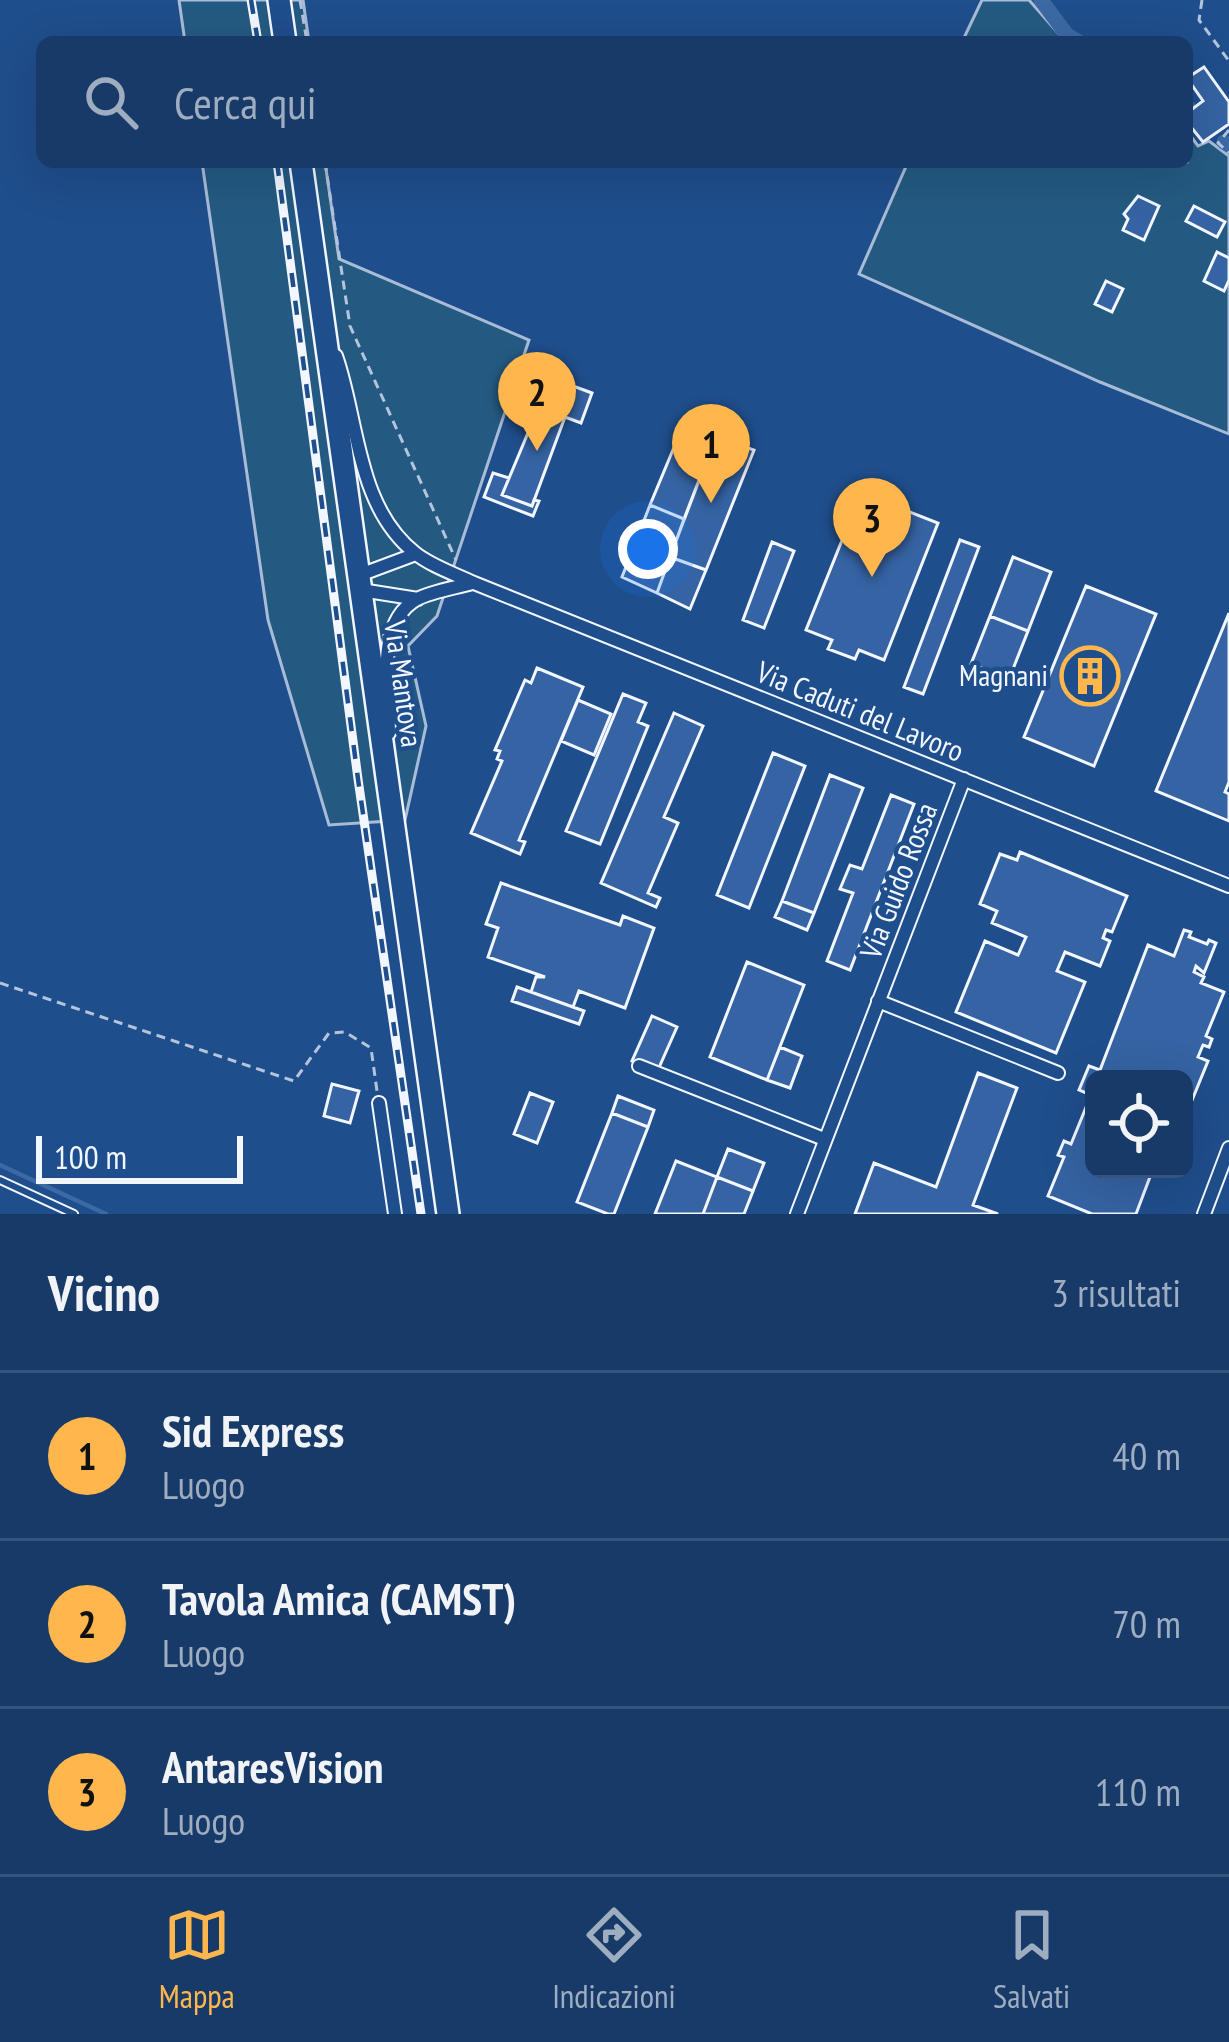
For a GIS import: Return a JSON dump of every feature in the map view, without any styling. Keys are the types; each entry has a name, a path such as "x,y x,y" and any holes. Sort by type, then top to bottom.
{"main road":[{"path":"279,0 284,36"},
{"name":"Via Mantova","path":"302,168 448,1214"}],"street":[{"name":"Via Caduti del Lavoro","path":"322,317 348,391 366,482 393,530 416,554 469,580 1229,886"},
{"path":"358,583 416,554"},
{"path":"391,805 390,635 403,612 418,599 469,580"},
{"path":"358,583 418,599"},
{"name":"Via Guido Rossa","path":"797,1214 964,779"},
{"name":"Via Guido Rossa","path":"878,1000 1058,1073"},
{"path":"639,1066 824,1139"},
{"path":"379,1103 395,1214"},
{"path":"1204,1214 1229,1148"}],"lane":[{"path":"0,1180 74,1214"}],"path":[{"path":"300,0 306,36"},
{"path":"1202,0 1198,20 1229,62"},
{"path":"1229,130 1218,143 1229,153"},
{"path":"326,168 350,326 469,580"},
{"path":"0,983 294,1082 329,1033 345,1031 371,1048 379,1103"}],"shaded area":[{"path":"179,0 303,0 308,36 184,36"},
{"path":"982,0 1029,0 1061,36 965,36"},
{"path":"1193,139 1198,146 1209,141 1229,156 1229,434 1100,382 859,274 905,168 1193,168"},
{"path":"203,168 326,168 339,259 529,340 437,616 408,646 426,726 405,820 329,825 268,620"}],"building":[{"path":"1204,67 1229,102 1229,124 1203,142 1193,130 1193,108 1203,101 1193,87 1193,74"},
{"path":"1138,196 1159,206 1144,240 1123,230 1128,219 1124,214"},
{"path":"1194,206 1225,222 1217,237 1186,221"},
{"path":"1217,252 1229,258 1224,291 1204,281"},
{"path":"1106,281 1123,289 1112,312 1095,304"},
{"path":"551,378 592,393 581,423 565,417 532,506 502,495"},
{"path":"685,421 716,436 684,519 650,505"},
{"path":"716,436 754,450 706,570 670,557"},
{"path":"493,473 509,478 502,495 532,506 534,500 539,501 533,516 484,497"},
{"path":"861,493 938,523 884,660 859,650 855,659 828,649 832,640 806,630"},
{"path":"650,505 684,519 657,593 622,577"},
{"path":"960,540 979,547 923,694 904,687"},
{"path":"772,542 794,551 764,628 743,620"},
{"path":"670,557 706,570 690,609 657,593"},
{"path":"1013,557 1051,572 1028,631 990,616"},
{"name":"Magnani","path":"1086,586 1156,614 1094,766 1024,737"},
{"path":"1229,613 1229,782 1225,792 1229,794 1229,821 1156,791"},
{"path":"990,616 1028,631 1009,679 971,664"},
{"path":"537,668 583,687 519,840 525,842 520,854 471,833 502,761 497,759 500,751 495,750 525,680 531,683"},
{"path":"623,694 646,703 638,722 648,726 600,844 566,831"},
{"path":"578,700 611,714 594,755 561,741"},
{"path":"674,713 703,726 664,817 678,823 648,893 660,898 656,907 601,883"},
{"path":"773,753 805,766 749,908 717,895"},
{"path":"830,775 863,788 814,913 782,901"},
{"path":"891,795 914,804 850,970 827,961 853,893 840,889 850,865 862,869"},
{"path":"1020,852 1127,896 1112,932 1106,930 1103,938 1110,941 1100,966 1065,952 1057,971 1085,982 1056,1053 956,1012 985,941 1018,955 1026,937 992,923 997,911 980,904 1000,854 1017,860"},
{"path":"501,883 620,925 623,916 654,928 625,1008 579,991 573,1007 531,992 536,977 545,977 488,957 498,928 486,924"},
{"path":"782,901 814,913 807,930 775,917"},
{"path":"1184,930 1191,932 1189,937 1216,943 1204,973 1196,966 1194,972 1204,977 1201,983 1224,992 1206,1036 1212,1039 1209,1047 1203,1045 1198,1057 1208,1061 1193,1098 1193,1070 1100,1070 1148,945 1174,956"},
{"path":"747,962 804,985 767,1080 710,1057"},
{"path":"517,987 584,1011 579,1024 512,1001"},
{"path":"652,1016 677,1027 657,1072 632,1061"},
{"path":"780,1047 802,1056 790,1088 767,1080"},
{"path":"978,1073 1017,1088 973,1205 998,1214 855,1214 874,1163 936,1187"},
{"path":"332,1084 359,1091 350,1123 324,1116"},
{"path":"530,1093 553,1102 537,1143 514,1134"},
{"path":"618,1096 654,1110 648,1127 612,1113"},
{"path":"1085,1110 1085,1178 1150,1178 1136,1214 1092,1214 1048,1196 1064,1157 1058,1155 1064,1141 1071,1144"},
{"path":"612,1113 648,1127 614,1214 608,1214 577,1202"},
{"path":"728,1149 764,1163 753,1191 717,1177"},
{"path":"676,1161 717,1177 703,1214 655,1214"},
{"path":"717,1177 753,1191 744,1214 703,1214"}],"waterway":[{"path":"1041,0 1069,36"},
{"path":"1224,142 1229,145"},
{"path":"0,1165 106,1214"}],"railway":[{"path":"251,0 257,36"},
{"path":"278,168 421,1214"}],"place":[{"name":"Tavola Amica (CAMST)","path":"537,451"},
{"name":"Sid Express","path":"711,503"},
{"name":"AntaresVision","path":"872,577"},
{"name":"Magnani","path":"1090,676"}]}
